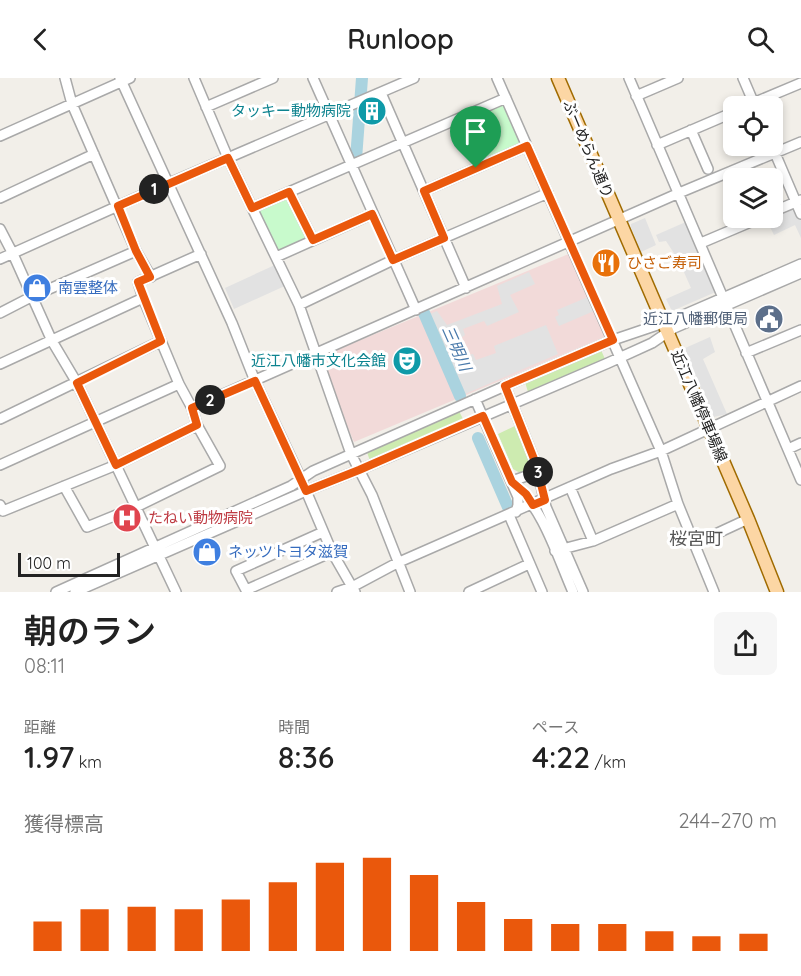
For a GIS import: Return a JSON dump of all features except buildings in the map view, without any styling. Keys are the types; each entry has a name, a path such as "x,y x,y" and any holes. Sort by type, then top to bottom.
{"main road":[{"name":"ぶーめらん通り","path":"558,78 619,221"},
{"name":"近江八幡停車場線","path":"619,221 748,519 777,592"}],"street":[{"path":"65,78 72,104 136,251 150,277"},
{"path":"194,78 228,158 299,305 351,454 372,495 410,592"},
{"path":"206,107 273,78"},
{"path":"313,78 416,310"},
{"path":"0,260 168,184 414,78"},
{"path":"496,78 661,451 678,504 714,592"},
{"path":"629,78 801,480"},
{"path":"636,96 678,78"},
{"path":"743,78 749,96"},
{"path":"0,136 124,79 168,184 232,323 255,381 301,478 332,552 353,590"},
{"path":"772,96 801,83"},
{"path":"381,93 466,288"},
{"path":"252,208 506,98"},
{"path":"657,145 723,117"},
{"path":"692,130 708,169"},
{"path":"783,146 801,142"},
{"path":"424,191 527,146"},
{"path":"0,198 94,154"},
{"path":"192,408 619,221 758,156"},
{"path":"776,156 799,201 801,214"},
{"path":"289,192 313,240"},
{"path":"299,305 393,260 548,193"},
{"path":"783,208 799,201"},
{"path":"276,257 372,214"},
{"path":"700,243 736,228"},
{"path":"0,229 52,341 77,383 176,592"},
{"path":"0,313 136,251"},
{"path":"64,486 87,527 136,507 220,466 197,425 192,408 179,384 138,282 201,254"},
{"path":"75,592 291,486 313,471 613,340 674,327 801,264"},
{"path":"724,302 801,273"},
{"path":"0,364 143,298"},
{"path":"56,592 359,470 620,357 666,328"},
{"path":"747,353 801,330"},
{"path":"0,419 161,341"},
{"path":"0,465 179,384"},
{"path":"505,386 536,464 573,592"},
{"path":"337,592 353,590 398,563 570,487 661,451 801,386"},
{"path":"475,399 518,497 512,514 529,564 542,592"},
{"path":"0,505 3,512 116,465 197,425"},
{"path":"788,449 801,443"},
{"path":"512,482 538,472"},
{"path":"512,482 526,494 541,516 583,592"},
{"path":"570,487 593,541"},
{"path":"559,550 593,541 678,504"},
{"path":"694,544 748,519"},
{"path":"323,532 236,571 246,590 332,552"},
{"path":"469,592 529,564"}],"shaded area":[{"path":"795,208 801,221 801,238 795,225 774,235 770,228 783,228 783,214"},
{"path":"645,218 656,245 641,252 631,224"},
{"path":"688,221 718,291 672,311 666,299 691,288 679,261 666,241 659,242 656,235"},
{"path":"571,253 609,335 354,442 317,358"},
{"path":"277,264 287,285 234,309 225,288"},
{"path":"529,272 535,284 510,295 519,312 487,326 484,321 463,329 465,335 461,338 468,355 473,354 476,360 496,353 494,346 546,325 558,354 465,394 430,314 437,311 447,325 502,304 497,286"},
{"path":"588,297 594,311 559,326 555,317 559,315 557,310"},
{"path":"710,337 715,352 703,359 727,414 714,417 683,349"}],"green space":[{"path":"500,105 505,107 521,142 519,147 491,159 488,157 472,120 473,116"},
{"path":"288,198 308,237 278,252 259,211"},
{"path":"601,350 605,359 528,392 525,382"},
{"path":"459,411 464,421 370,461 367,452"},
{"path":"517,425 532,467 530,471 522,474 513,469 498,434"}],"waterway":[{"name":"三明川","path":"356,159 362,78"},
{"name":"三明川","path":"424,313 460,396"},
{"name":"三明川","path":"478,438 508,507"}],"place":[{"name":"タッキー動物病院","path":"372,111"},
{"name":"ひさご寿司","path":"606,263"},
{"name":"南雲整体","path":"37,288"},
{"name":"近江八幡郵便局","path":"769,319"},
{"name":"近江八幡市文化会館","path":"407,361"},
{"name":"たねい動物病院","path":"127,518"},
{"name":"ネッツトヨタ滋賀","path":"207,552"}],"district":[{"name":"桜宮町","path":"696,539"}],"route":[{"path":"527,146 568,243 613,340 505,386 536,464 545,500 533,505 526,494 512,482 483,416 306,491 255,381 192,408 197,425 116,465 77,383 161,341 138,282 150,277 136,251 118,206 228,158 252,208 289,192 313,240 372,214 393,260 444,238 424,191 476,168 527,146"}]}
